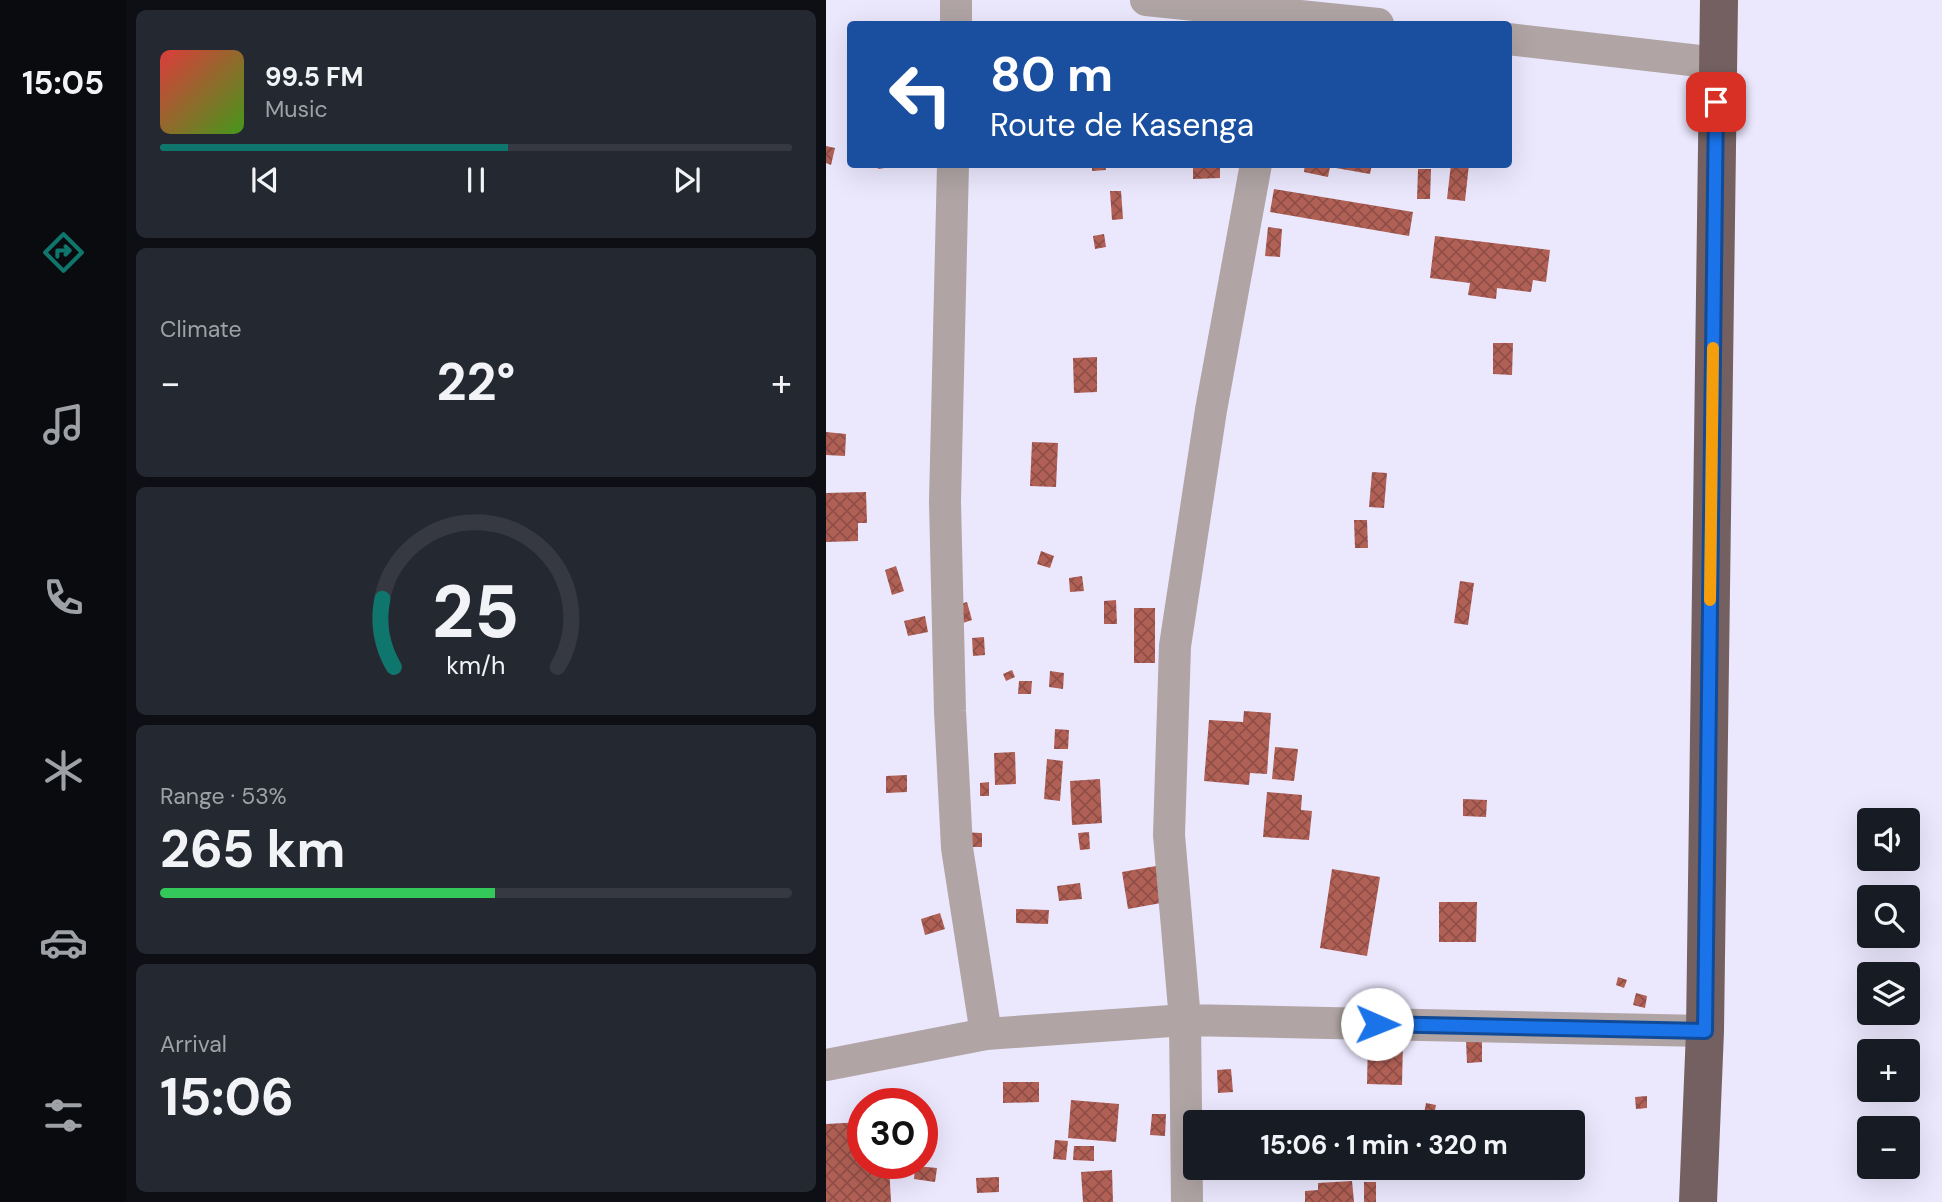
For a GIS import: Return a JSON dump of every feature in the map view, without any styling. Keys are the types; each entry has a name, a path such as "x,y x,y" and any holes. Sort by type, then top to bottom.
{"highway":[{"path":"1698,1202 1705,1031 1718,0"}],"street":[{"path":"956,0 956,21"},
{"path":"1146,0 1272,19 1314,21"},
{"path":"1512,39 1717,63"},
{"path":"953,168 946,502 950,711 957,848 986,1034"},
{"path":"1187,1202 1185,1020 1169,835 1175,646 1211,410 1255,168"},
{"path":"826,1065 986,1034 1185,1020 1705,1031"}],"building":[{"path":"826,146 835,148 831,165 826,163"},
{"path":"1092,168 1106,170 1092,171"},
{"path":"1193,168 1220,168 1220,178 1193,179"},
{"path":"1304,168 1330,168 1328,177 1304,172"},
{"path":"1336,168 1371,168 1370,174"},
{"path":"1451,168 1469,168 1465,201 1447,199"},
{"path":"1418,169 1431,169 1430,199 1417,199"},
{"path":"1274,189 1413,212 1409,236 1270,212"},
{"path":"1110,191 1121,191 1123,219 1112,220"},
{"path":"1268,227 1282,229 1280,257 1265,256"},
{"path":"1104,234 1106,247 1095,249 1093,236"},
{"path":"1435,236 1550,250 1546,282 1533,280 1531,292 1497,288 1496,299 1468,295 1470,283 1430,278"},
{"path":"1493,343 1513,343 1512,375 1493,374"},
{"path":"1097,357 1097,392 1074,393 1073,358"},
{"path":"826,432 846,434 845,456 826,455"},
{"path":"1032,442 1058,443 1056,487 1030,486"},
{"path":"1372,472 1387,473 1384,508 1369,507"},
{"path":"866,492 867,523 858,523 858,541 826,542 826,493"},
{"path":"1354,520 1367,520 1368,548 1355,548"},
{"path":"1041,551 1054,556 1050,568 1037,564"},
{"path":"896,566 904,591 892,595 885,570"},
{"path":"1082,576 1084,591 1070,592 1069,578"},
{"path":"1460,581 1474,583 1468,625 1454,623"},
{"path":"1116,600 1117,624 1104,624 1104,601"},
{"path":"967,602 972,620 957,625 953,606"},
{"path":"1134,608 1155,608 1155,663 1134,663"},
{"path":"925,616 928,632 908,636 904,621"},
{"path":"984,637 985,655 973,656 972,638"},
{"path":"1012,670 1015,677 1006,681 1003,674"},
{"path":"1050,671 1064,673 1063,689 1049,687"},
{"path":"1019,681 1032,681 1031,694 1018,694"},
{"path":"1244,711 1271,713 1267,774 1250,773 1249,785 1204,781 1209,720 1243,722"},
{"path":"1055,729 1069,730 1068,749 1054,749"},
{"path":"1275,747 1298,749 1294,781 1272,779"},
{"path":"1015,752 1016,784 995,785 994,753"},
{"path":"1047,759 1063,761 1060,801 1044,799"},
{"path":"907,775 907,792 886,793 886,776"},
{"path":"1100,779 1102,823 1072,825 1070,781"},
{"path":"989,782 989,796 980,796 980,783"},
{"path":"1267,792 1302,795 1301,810 1312,811 1309,840 1263,837"},
{"path":"1463,799 1487,800 1486,817 1463,816"},
{"path":"960,832 982,833 982,847 960,847"},
{"path":"1089,832 1090,849 1080,850 1078,833"},
{"path":"1156,866 1161,903 1128,909 1122,872"},
{"path":"1332,869 1380,877 1367,956 1320,948"},
{"path":"1080,883 1082,899 1059,901 1057,886"},
{"path":"1439,902 1477,902 1476,942 1439,942"},
{"path":"1016,909 1049,910 1048,924 1016,923"},
{"path":"940,913 945,929 925,935 921,919"},
{"path":"1618,977 1627,980 1624,988 1616,985"},
{"path":"1636,993 1647,996 1645,1008 1633,1005"},
{"path":"1368,1038 1403,1039 1402,1085 1367,1084"},
{"path":"1466,1041 1482,1041 1482,1062 1467,1063"},
{"path":"1231,1069 1233,1092 1218,1093 1217,1070"},
{"path":"1003,1082 1039,1082 1039,1102 1003,1103"},
{"path":"1647,1096 1647,1108 1636,1109 1635,1097"},
{"path":"1071,1100 1119,1104 1116,1142 1068,1138"},
{"path":"1426,1103 1436,1105 1435,1110 1425,1110"},
{"path":"1152,1114 1166,1114 1165,1136 1150,1135"},
{"path":"847,1123 847,1179 890,1179 891,1202 826,1202 826,1124"},
{"path":"1055,1140 1068,1141 1066,1160 1053,1159"},
{"path":"1074,1146 1094,1146 1094,1161 1073,1160"},
{"path":"1112,1170 1113,1202 1083,1202 1081,1172"},
{"path":"999,1177 999,1192 977,1193 976,1178"},
{"path":"914,1179 935,1179 935,1182"},
{"path":"1352,1181 1354,1202 1305,1202 1305,1191 1318,1190 1318,1183"},
{"path":"1364,1182 1376,1182 1376,1202 1364,1202"}],"slow traffic":[{"path":"1710,600 1713,348"}],"route":[{"path":"1377,1024 1705,1031 1716,102"}]}
